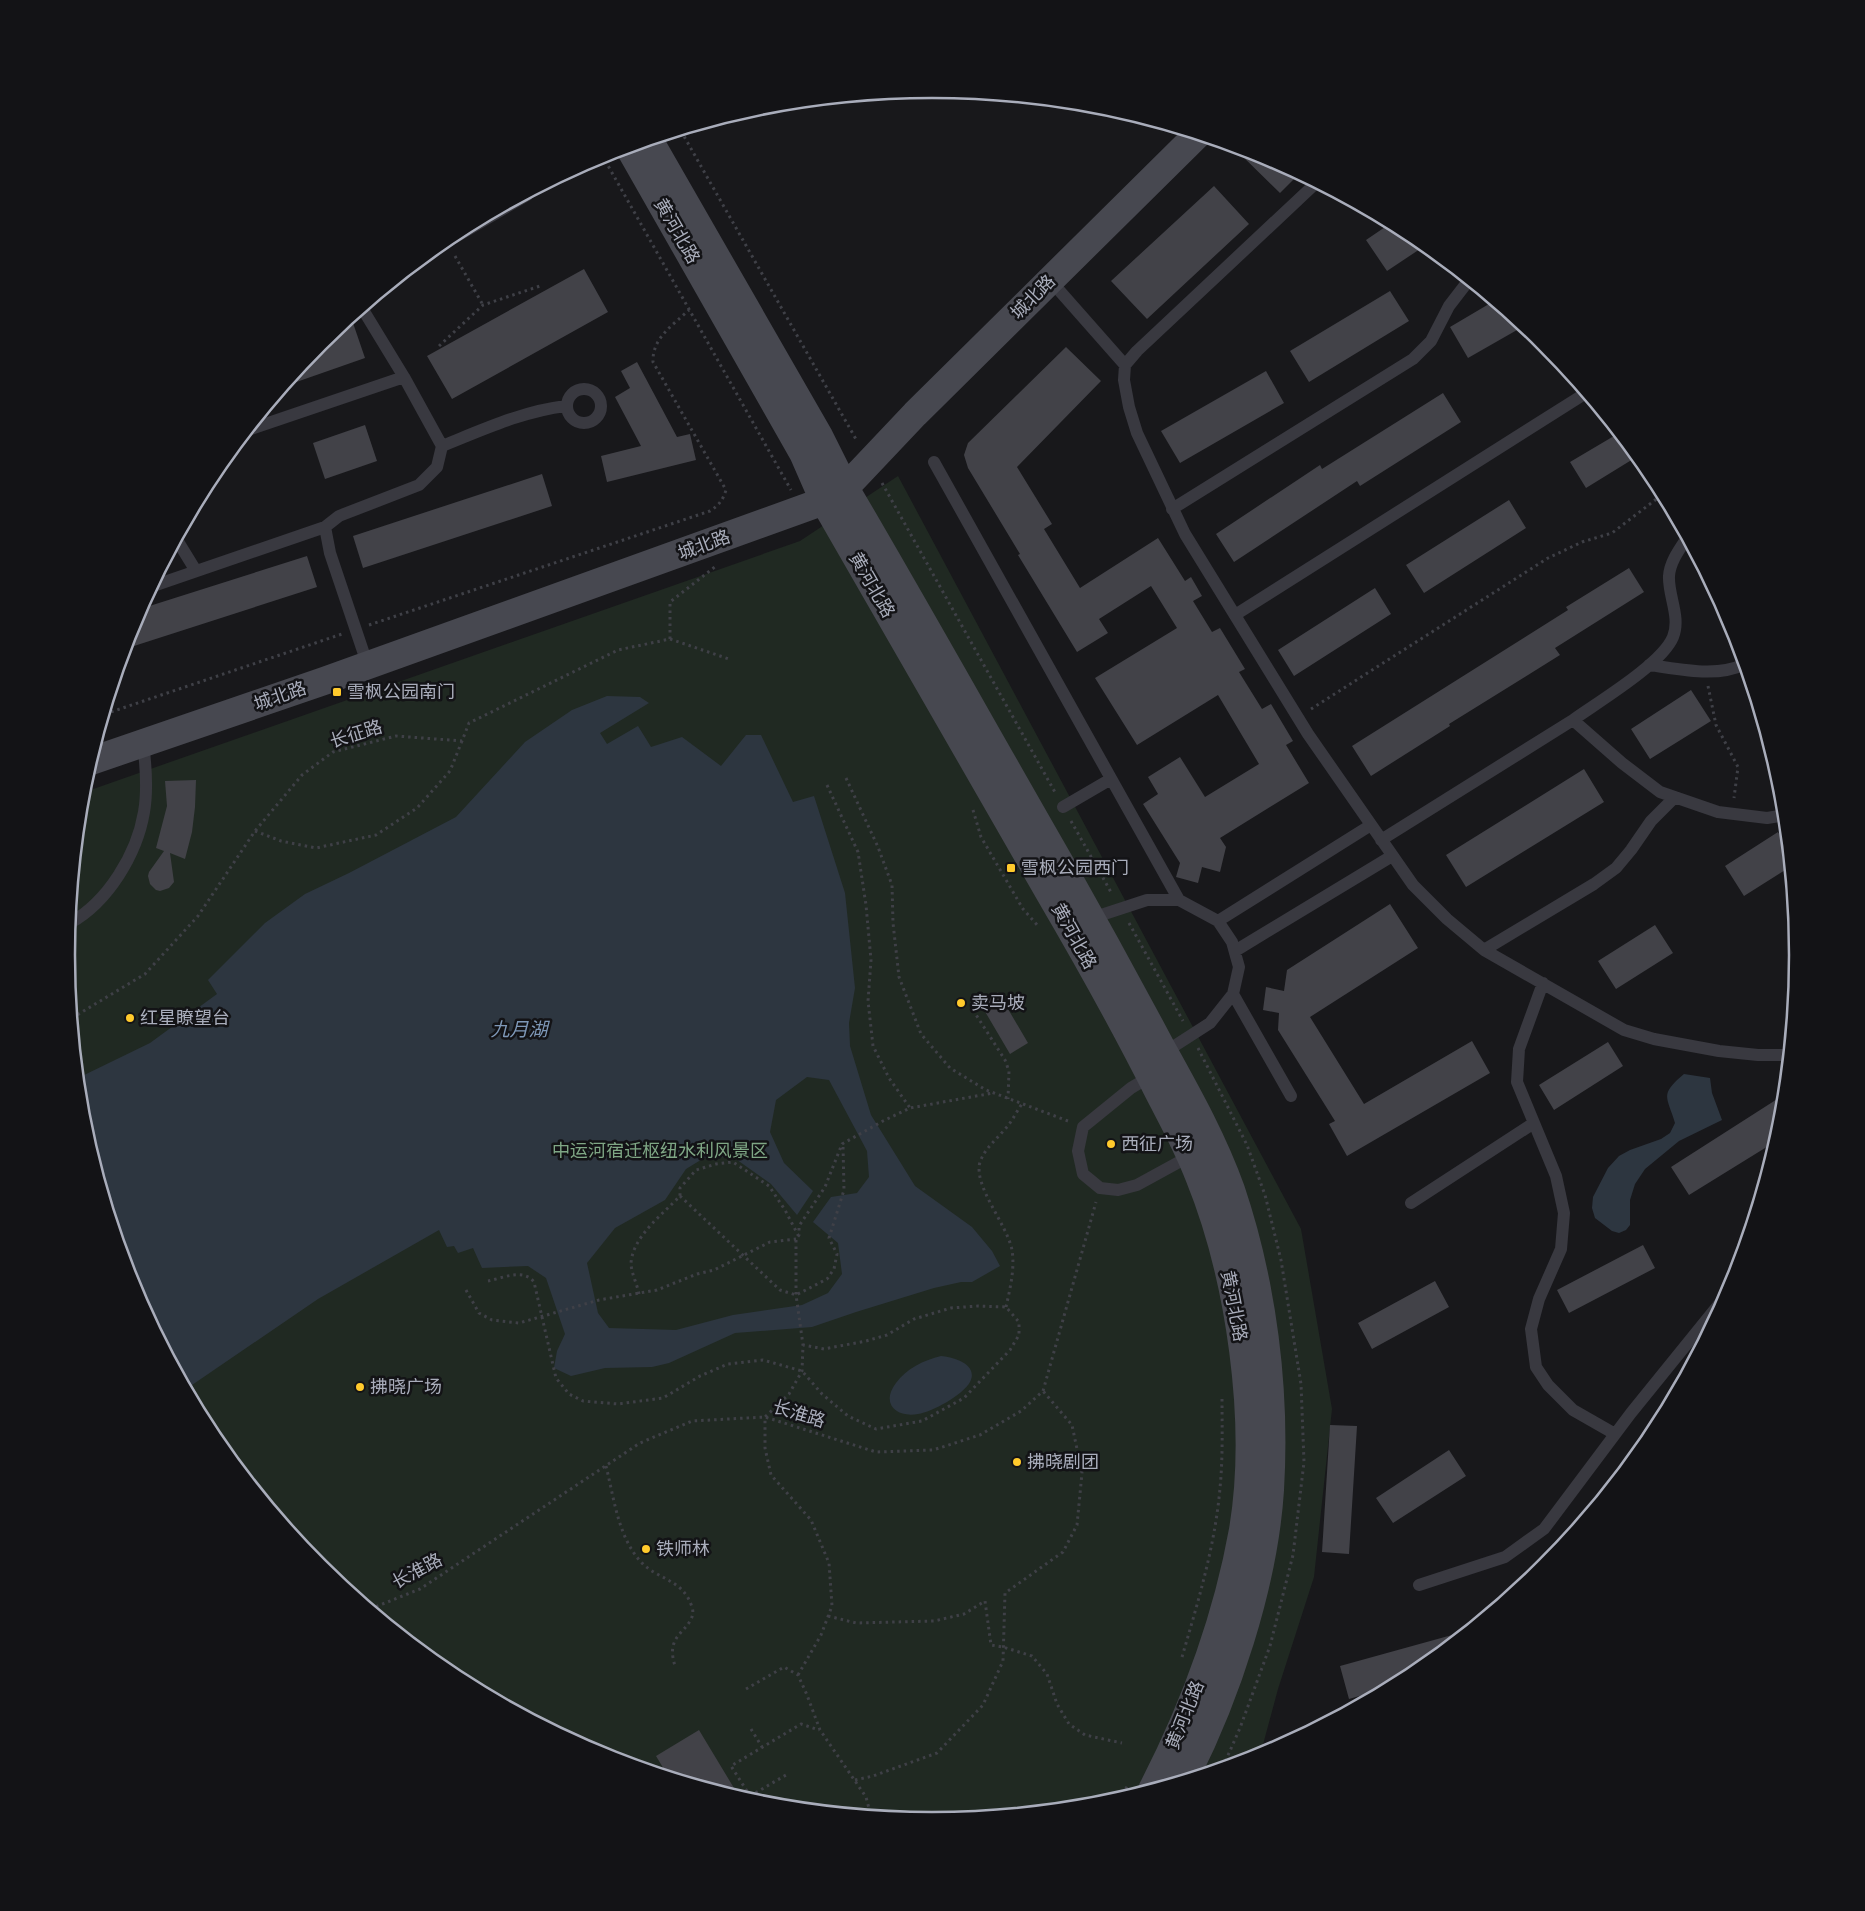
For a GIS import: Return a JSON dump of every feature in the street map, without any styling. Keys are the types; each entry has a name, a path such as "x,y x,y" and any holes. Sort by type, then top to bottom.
{"main road":[{"name":"城北路","path":"98,758 368,666 824,500 915,414 1193,139"},
{"name":"黄河北路","path":"653,145 742,305 819,436 824,500"},
{"name":"黄河北路","path":"632,153 803,453 824,500 1081,924 1153,1064 1216,1224 1239,1322 1249,1424 1248,1478 1243,1529 1233,1575 1212,1645 1175,1744 1142,1784"},
{"name":"黄河北路","path":"1153,1064 1209,1138 1230,1189 1248,1254 1261,1314 1271,1406 1270,1494 1263,1544 1251,1601 1216,1708 1196,1755 1185,1774"}],"lane":[{"path":"1313,186 1137,351 1125,365 1124,380 1137,433 1185,534 1298,718 1381,840 1413,885 1448,919 1484,950 1624,1030 1654,1039 1729,1052 1784,1055"},
{"path":"1050,280 1125,365"},
{"path":"1172,509 1413,360 1431,341 1449,306 1466,284"},
{"path":"160,584 326,527 339,516 419,485 437,466 442,446 404,377 365,313"},
{"path":"257,427 404,377"},
{"path":"1234,615 1582,396"},
{"path":"442,446 516,417 566,406"},
{"path":"934,462 1179,900"},
{"path":"326,527 330,553 368,666"},
{"path":"1381,840 1573,720 1649,664 1673,638 1676,623 1669,576 1676,554 1684,543"},
{"path":"180,545 196,571"},
{"path":"1649,664 1706,671 1733,670 1739,667"},
{"path":"1573,720 1622,763 1660,792 1718,812 1767,818 1779,816"},
{"path":"76,917 104,896 119,875 132,851 144,813 147,777 143,743"},
{"path":"1063,807 1111,779"},
{"path":"1484,950 1594,884 1616,868 1651,821 1675,797"},
{"path":"1218,921 1371,825"},
{"path":"1235,951 1392,856"},
{"path":"1081,924 1147,900 1179,900 1218,921 1232,942 1239,967 1233,994 1210,1023 1153,1064 1132,1088 1083,1127 1078,1151 1083,1174 1100,1188 1118,1190 1137,1185 1190,1156"},
{"path":"1543,983 1519,1049 1516,1082 1556,1176 1564,1213 1561,1249 1539,1299 1531,1329 1536,1367 1548,1386 1574,1410 1615,1434"},
{"path":"1233,994 1291,1096"},
{"path":"1411,1203 1534,1123"},
{"path":"1419,1585 1505,1558 1544,1529 1615,1434 1712,1314"}],"path":[{"path":"606,162 689,310 824,500"},
{"path":"449,248 483,306"},
{"path":"438,346 483,306 543,285"},
{"path":"111,712 710,511 718,506 726,490 654,362 653,353 658,339 689,310"},
{"path":"1298,718 1548,558 1582,542 1612,533 1657,498"},
{"path":"670,639 670,602 717,566"},
{"path":"255,831 281,841 316,848 376,835 417,808 450,771 469,724 618,650 670,639 729,659"},
{"path":"1706,671 1716,725 1738,767 1732,814"},
{"name":"长征路","path":"77,1015 145,974 198,916 255,831 302,775 333,752 396,736 462,741"},
{"path":"846,778 878,847 892,885 893,923 899,977 921,1034 950,1068 986,1090 1083,1127"},
{"path":"827,784 858,852 866,905 871,960 868,1001 873,1046 889,1078 910,1108"},
{"path":"972,809 982,837 1023,909 1038,924 1043,933"},
{"path":"974,1010 1005,1060 1009,1071 1008,1099"},
{"path":"798,1675 821,1635 832,1606 829,1563 812,1520 771,1475 765,1448 765,1417 789,1394 802,1371 803,1344 796,1300 796,1239 799,1235 799,1226 825,1187 842,1144 883,1120 910,1108 993,1093"},
{"path":"488,1281 523,1274 530,1277 534,1282 556,1378 569,1394 583,1401 618,1404 663,1398 700,1376 728,1364 763,1360 802,1371 822,1394 848,1416 876,1429 922,1421 964,1398 1010,1350 1019,1335 1018,1322 1006,1307 1013,1266 1012,1250 1005,1229 980,1181 979,1172 983,1155 990,1144 1006,1128 1022,1104"},
{"path":"799,1235 785,1210 768,1186 733,1162 716,1164 696,1170 680,1188 680,1196 742,1255 780,1290 796,1295 827,1279 834,1270 836,1254 828,1238 844,1190 842,1144"},
{"path":"855,1780 873,1776 937,1753 983,1705 1002,1662 1005,1593 1063,1552 1077,1525 1082,1473 1072,1425 1043,1391 1100,1188"},
{"path":"639,1294 631,1263 638,1243 648,1226 680,1196"},
{"path":"466,1290 479,1313 492,1320 519,1323 542,1318 599,1300 657,1290 696,1274 714,1270 770,1242 796,1239"},
{"path":"803,1344 824,1349 866,1341 887,1335 914,1319 951,1308 978,1306 1006,1307"},
{"name":"长淮路","path":"375,1607 420,1589 640,1443 692,1421 765,1417 876,1452 934,1450 980,1435 1020,1410 1043,1391"},
{"path":"1181,1659 1201,1592 1214,1535 1220,1488 1222,1394"},
{"path":"606,1466 623,1532 631,1550 652,1572 676,1584 692,1605 694,1613 674,1643 672,1654 675,1666"},
{"path":"828,1616 856,1623 934,1621 964,1614 985,1601 991,1645 1032,1656 1046,1674 1057,1704 1069,1724 1085,1735 1122,1743"},
{"path":"746,1688 784,1667 798,1675 820,1730 866,1797 870,1810"},
{"path":"748,1793 731,1766 801,1724 820,1730"},
{"path":"751,1729 762,1747"},
{"path":"753,1794 786,1775"}],"green space":[{"name":"中运河宿迁枢纽水利风景区","path":"898,476 1301,1229 1332,1409 1314,1577 1278,1689 1262,1747 1154,1784 1100,1797 1044,1806 989,1811 932,1813 876,1811 821,1806 765,1797 711,1784 657,1767 604,1748 553,1725 504,1698 410,1636 367,1600 326,1562 252,1478 190,1384 163,1335 140,1284 104,1177 91,1123 82,1067 77,1012 75,956 77,899 82,844 91,790 800,541"}],"water":[{"name":"九月湖","path":"607,696 640,697 649,703 600,733 607,744 638,726 651,747 682,737 721,766 746,735 761,735 793,802 814,796 845,893 855,988 849,1023 850,1046 871,1115 915,1186 972,1227 992,1251 1000,1266 972,1282 961,1282 934,1288 812,1327 735,1333 669,1363 652,1367 605,1368 571,1376 554,1368 557,1351 565,1334 546,1278 528,1266 482,1268 473,1248 458,1253 454,1246 447,1247 439,1230 318,1299 192,1385 202,1403 163,1335 140,1284 104,1177 91,1123 83,1075 150,1043 217,994 208,980 265,923 305,894 456,817 525,742 572,710","holes":["807,1077 829,1080 867,1151 869,1177 857,1193 831,1197 813,1222 838,1243 842,1274 828,1293 802,1305 733,1315 676,1330 609,1328 598,1313 587,1263 615,1228 665,1200 686,1169 704,1158 733,1157 771,1184 797,1215 813,1191 784,1163 770,1132 776,1100"]},
{"path":"1684,1074 1710,1078 1712,1093 1722,1120 1679,1141 1645,1169 1635,1184 1630,1200 1630,1225 1626,1230 1619,1233 1612,1231 1595,1218 1592,1208 1593,1197 1608,1168 1619,1156 1661,1139 1670,1133 1675,1123 1667,1096 1671,1087"},
{"path":"941,1356 958,1360 968,1366 972,1376 966,1387 947,1402 924,1413 903,1414 893,1408 890,1403 891,1391 900,1378 916,1366"}],"building":[{"path":"1243,156 1295,178 1280,193"},
{"path":"1214,186 1249,224 1147,319 1111,281"},
{"path":"1384,228 1419,250 1387,271 1366,240"},
{"path":"584,269 608,312 452,399 427,356"},
{"path":"1390,291 1409,321 1309,382 1290,351"},
{"path":"1489,304 1518,329 1468,358 1450,327"},
{"path":"353,324 365,358 295,383 326,349"},
{"path":"1066,347 1101,381 1017,467 1052,524 1044,529 1080,588 1158,538 1185,581 1191,577 1202,596 1193,601 1212,632 1220,628 1245,669 1239,672 1262,709 1271,704 1293,741 1286,745 1309,783 1220,838 1226,847 1220,872 1202,867 1198,883 1176,877 1180,863 1143,804 1158,794 1148,777 1180,757 1205,797 1259,764 1218,695 1137,745 1095,678 1177,628 1151,586 1099,619 1108,633 1077,652 968,468 964,455 968,443"},
{"path":"637,362 677,437 690,434 696,460 607,482 601,456 641,446 615,397 630,388 621,371"},
{"path":"1266,371 1284,403 1180,463 1161,431"},
{"path":"1443,393 1461,422 1360,486 1357,481 1234,562 1216,534 1320,465 1322,469"},
{"path":"365,425 377,461 325,479 313,443"},
{"path":"1615,436 1632,460 1586,488 1570,462"},
{"path":"542,474 552,506 363,568 353,536"},
{"path":"1509,500 1526,528 1424,593 1406,565"},
{"path":"307,556 317,587 134,646 149,606"},
{"path":"1629,568 1644,592 1555,648 1560,655 1449,724 1450,726 1371,776 1352,746 1568,610 1566,607"},
{"path":"1375,588 1391,614 1294,676 1278,650"},
{"path":"1691,690 1711,721 1650,759 1631,729"},
{"path":"1584,769 1604,802 1466,887 1446,855"},
{"path":"196,780 192,832 185,859 170,853 174,882 169,888 160,891 156,890 150,884 148,876 164,851 156,848 167,806 165,781"},
{"path":"1778,832 1782,839 1785,870 1744,896 1725,866"},
{"path":"1390,904 1418,948 1310,1017 1364,1104 1472,1041 1490,1073 1347,1156 1329,1124 1335,1121 1278,1030 1279,1013 1263,1010 1266,987 1284,991 1287,970"},
{"path":"1655,925 1673,953 1616,989 1598,961"},
{"path":"998,992 1028,1043 1010,1054 980,1003"},
{"path":"1608,1042 1623,1066 1554,1110 1539,1085"},
{"path":"1778,1099 1768,1146 1689,1195 1671,1167"},
{"path":"1643,1245 1655,1268 1569,1313 1557,1290"},
{"path":"1435,1281 1449,1307 1372,1349 1358,1323"},
{"path":"1330,1425 1357,1426 1349,1554 1322,1552"},
{"path":"1449,1450 1466,1476 1393,1523 1376,1498"},
{"path":"1458,1633 1368,1693 1349,1699 1340,1666"},
{"path":"699,1730 735,1790 664,1769 656,1756"}],"place":[{"name":"雪枫公园南门","path":"337,692"},
{"name":"雪枫公园西门","path":"1011,868"},
{"name":"卖马坡","path":"961,1003"},
{"name":"红星瞭望台","path":"130,1018"},
{"name":"西征广场","path":"1111,1144"},
{"name":"拂晓广场","path":"360,1387"},
{"name":"拂晓剧团","path":"1017,1462"},
{"name":"铁师林","path":"646,1549"}]}
